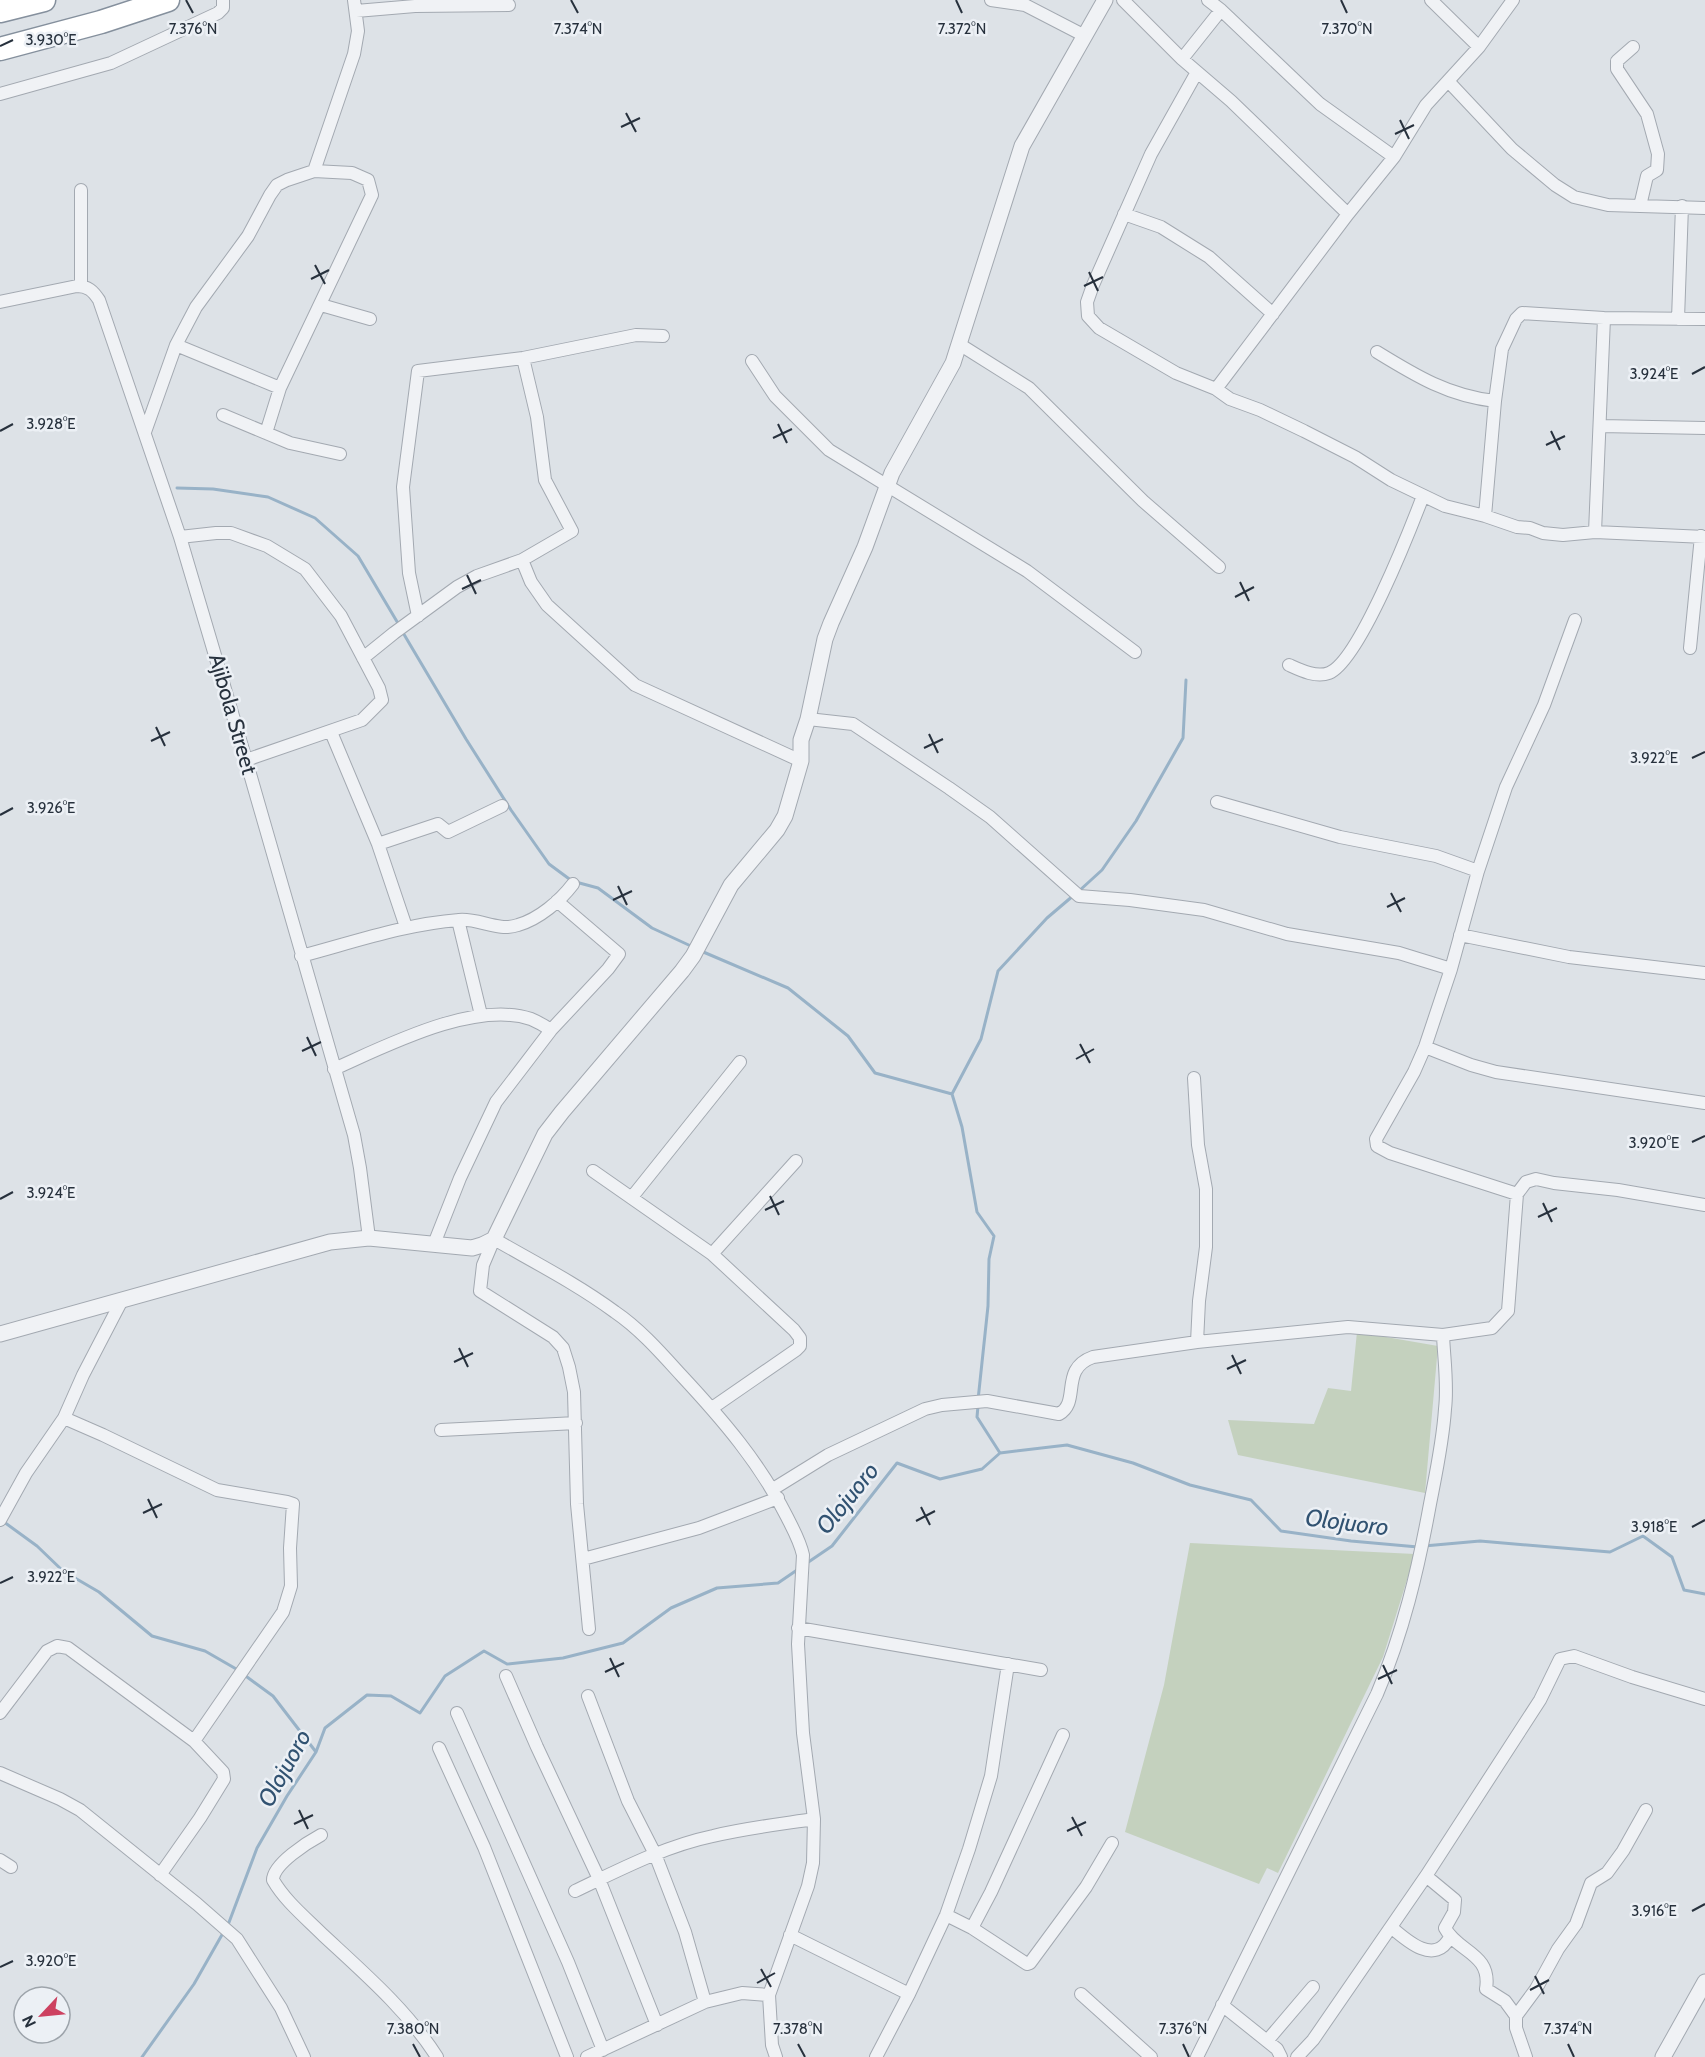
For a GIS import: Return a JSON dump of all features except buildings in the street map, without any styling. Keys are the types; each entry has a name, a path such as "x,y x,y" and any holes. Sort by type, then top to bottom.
{"highway":[{"path":"0,11 44,0"},
{"path":"0,49 101,22 168,0"}],"street":[{"path":"0,94 111,63 218,13 223,8 223,0"},
{"path":"991,0 1025,5 1085,36"},
{"path":"589,1629 577,1504 574,1392 569,1366 563,1348 553,1337 480,1291 483,1265 545,1134 667,990 696,949 731,885 777,830 785,816 801,761 801,740 808,719 825,639 865,547 886,485 953,363 1022,146 1105,0"},
{"path":"1122,0 1182,60 1231,101 1348,214"},
{"path":"1208,0 1320,104 1394,157"},
{"path":"1431,0 1444,4 1479,47"},
{"path":"1216,389 1394,157 1426,105 1479,47 1513,0"},
{"path":"314,171 354,54 358,31 355,5 509,5"},
{"path":"1182,60 1221,10"},
{"path":"1633,48 1617,61 1617,69 1647,114 1658,154 1657,170 1647,176 1640,206"},
{"path":"1197,72 1151,154 1124,214 1093,285 1087,303 1088,316 1099,328 1176,372 1334,446 1445,506 1543,533 1563,535 1594,532 1703,536 1690,648"},
{"path":"1448,81 1512,149 1574,197 1608,205 1705,208"},
{"path":"145,432 176,345 192,314 248,236 277,185 314,171 352,173 368,180 372,195 280,388 266,433"},
{"path":"0,302 81,286 81,190"},
{"path":"1678,319 1682,206"},
{"path":"1124,214 1161,227 1209,257 1273,314"},
{"name":"Ajibola Street","path":"81,286 93,292 99,300 180,537 354,1135 369,1238"},
{"path":"321,305 370,319"},
{"path":"1485,516 1502,349 1516,319 1522,313 1604,318 1705,319"},
{"path":"1594,532 1604,318"},
{"path":"418,616 409,573 403,487 418,371 524,358 636,335 663,336"},
{"path":"959,344 1029,388 1143,501 1219,567"},
{"path":"176,345 280,388"},
{"path":"1377,352 1428,383 1477,399 1495,401"},
{"path":"363,658 399,629 467,582 522,560 572,531 545,480 537,417 524,358"},
{"path":"752,361 775,396 829,450 1027,571 1135,652"},
{"path":"223,415 290,442 340,454"},
{"path":"1600,426 1705,428"},
{"path":"1289,665 1305,672 1326,674 1337,669 1365,626 1395,568 1423,496"},
{"path":"180,537 216,533 231,533 247,537 305,569 340,616 382,700 362,720 246,760"},
{"path":"522,560 531,582 547,605 635,685 801,761"},
{"path":"1517,1194 1390,1153 1377,1146 1376,1138 1414,1072 1425,1047 1506,787 1544,705 1575,620"},
{"path":"808,719 853,724 990,817 1075,893 1204,910 1287,934 1399,953 1451,969"},
{"path":"331,732 378,844 406,927"},
{"path":"1217,802 1340,837 1436,856 1478,872"},
{"path":"378,844 438,824 448,832 502,806"},
{"path":"302,956 406,927 458,920 496,927 518,926 557,901 573,884"},
{"path":"434,1244 460,1178 490,1113 551,1030 608,969 619,954 557,901"},
{"path":"458,920 482,1015"},
{"path":"1460,935 1569,957 1705,973"},
{"path":"334,1069 424,1030 482,1015 519,1016 533,1020 551,1030"},
{"path":"1425,1047 1496,1072 1705,1103"},
{"path":"632,1197 740,1062"},
{"path":"1194,1078 1197,1136 1206,1189 1206,1247 1199,1301 1197,1342"},
{"path":"712,1254 796,1161"},
{"path":"593,1171 712,1254 795,1330 800,1338 800,1346 796,1350 712,1408"},
{"path":"583,1559 699,1528 775,1494 818,1460 907,1416 942,1405 987,1401 1059,1414 1067,1408 1076,1367 1081,1361 1093,1357 1197,1342 1348,1327 1443,1335 1492,1328 1508,1311 1517,1194 1526,1182 1536,1179 1705,1205"},
{"path":"0,1334 322,1244 369,1238 471,1248 494,1239"},
{"path":"494,1239 617,1313 641,1333 712,1408 741,1443 775,1494 800,1543 803,1555 803,1575 798,1628 803,1733 814,1819 813,1863 808,1886 769,1995 772,2045 776,2057"},
{"path":"3,1514 26,1473 64,1418 83,1375 122,1300"},
{"path":"1197,2057 1377,1694 1402,1627 1426,1529 1439,1456 1446,1406 1443,1335"},
{"path":"64,1418 217,1490 293,1504 290,1535 291,1586 283,1612 194,1741"},
{"path":"441,1430 576,1423"},
{"path":"798,1628 1041,1671"},
{"path":"0,1713 47,1651 57,1646 68,1648 194,1741 223,1772 224,1779 160,1875"},
{"path":"1297,2057 1313,2040 1426,1876 1540,1701 1560,1659 1574,1656 1632,1677 1705,1699"},
{"path":"876,2057 946,1915 969,1849 991,1776 1008,1664"},
{"path":"506,1676 599,1879 657,2025"},
{"path":"588,1696 628,1801 655,1854 685,1932 705,2002"},
{"path":"457,1713 547,1912 603,2049"},
{"path":"972,1928 991,1892 1063,1735"},
{"path":"439,1748 484,1847 567,2057"},
{"path":"0,1773 80,1810 220,1923 237,1940 281,2008 304,2057"},
{"path":"1515,2016 1536,1989 1558,1949 1576,1924 1591,1883 1607,1873 1623,1851 1646,1810"},
{"path":"575,1891 655,1854 713,1836 814,1819"},
{"path":"321,1835 298,1849 276,1871 273,1880 307,1920 400,2008 437,2057"},
{"path":"946,1915 972,1928 1030,1964 1086,1887 1112,1843"},
{"path":"1426,1876 1455,1900 1454,1912 1445,1928 1450,1937 1480,1961 1488,1977 1486,1989 1505,2001 1515,2016 1516,2028 1526,2057"},
{"path":"1391,1927 1412,1945 1430,1951 1438,1949 1450,1937"},
{"path":"790,1935 909,1994"},
{"path":"1663,2057 1705,1982"},
{"path":"1267,2041 1312,1987"},
{"path":"587,2057 705,2002 742,1994 769,1995"},
{"path":"1082,1994 1151,2057"},
{"path":"1222,2005 1267,2041 1281,2057"}],"green space":[{"path":"1357,1332 1438,1346 1425,1493 1238,1455 1228,1420 1314,1424 1328,1388 1351,1391"},
{"path":"1190,1543 1415,1554 1383,1657 1278,1873 1267,1868 1259,1884 1125,1832 1164,1685"}],"waterway":[{"path":"177,488 213,489 268,497 315,518 358,556 399,625"},
{"path":"402,631 466,739 549,864 572,881 598,888 652,928 693,947"},
{"path":"1079,891 1102,870 1136,821 1183,738 1186,680"},
{"path":"952,1094 981,1039 998,971 1047,918 1074,895"},
{"path":"701,951 788,988 848,1036 875,1073 952,1094 962,1127 977,1212 994,1236 989,1259 988,1306 978,1400"},
{"path":"978,1406 977,1417 1000,1453"},
{"name":"Olojuoro","path":"807,1563 832,1546 897,1463 940,1479 982,1469 1000,1453 1067,1445 1133,1463 1190,1485 1251,1500 1281,1531 1351,1541 1418,1547"},
{"path":"4,1522 37,1546 63,1571 99,1592 152,1636 205,1651 238,1670"},
{"name":"Olojuoro","path":"1424,1546 1480,1541 1610,1552 1643,1536 1672,1557 1684,1590 1705,1594"},
{"name":"Olojuoro","path":"228,1925 257,1848 316,1752 325,1728 367,1695 391,1696 420,1713 445,1676 484,1651 507,1664 563,1658 623,1643 671,1608 717,1588 778,1583 800,1568"},
{"path":"243,1674 273,1696 316,1752"},
{"name":"Olojuoro","path":"142,2057 194,1984 223,1933"}]}
